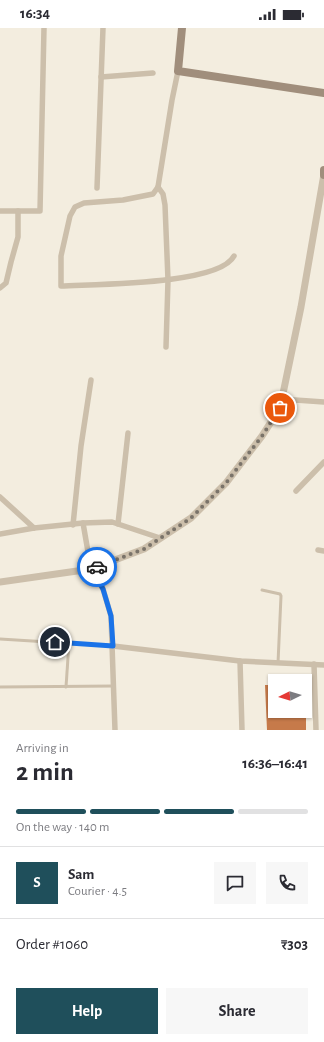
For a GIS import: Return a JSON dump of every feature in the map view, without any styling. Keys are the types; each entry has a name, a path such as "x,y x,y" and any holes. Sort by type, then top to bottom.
{"main road":[{"path":"182,28 178,71 324,93"}],"street":[{"path":"0,212 40,211 44,28"},
{"path":"97,188 103,28"},
{"path":"178,71 158,186 153,194 123,200 84,203 75,207 70,216 61,256 61,286 168,280 194,276 212,272 232,261 234,256"},
{"path":"101,76 154,73"},
{"path":"0,582 92,569 144,549 191,518 226,483 262,436 280,408 301,307 324,174"},
{"path":"158,186 163,194 165,204 168,280 166,348"},
{"path":"0,288 6,283 10,262 18,237 18,211"},
{"path":"73,525 91,380"},
{"path":"281,399 324,402"},
{"path":"118,524 128,433"},
{"path":"296,491 324,462"},
{"path":"0,497 34,528"},
{"path":"0,534 34,528 83,523 112,522 160,538"},
{"path":"83,523 92,569 103,589 111,616 115,730"},
{"path":"113,646 240,661 324,664"},
{"path":"240,661 242,730"},
{"path":"314,664 316,730"}],"lane":[{"path":"262,590 277,592 281,596 278,663"},
{"path":"0,638 113,646"},
{"path":"66,687 69,643"},
{"path":"0,687 114,686"}],"building":[{"path":"265,685 268,685 268,718 306,718 306,730 267,730"}],"way so far":[{"path":"97,567 144,549 191,518 226,483 262,436 280,408"}],"route":[{"path":"55,642 113,646 111,616 103,589 92,569 97,567"}]}
